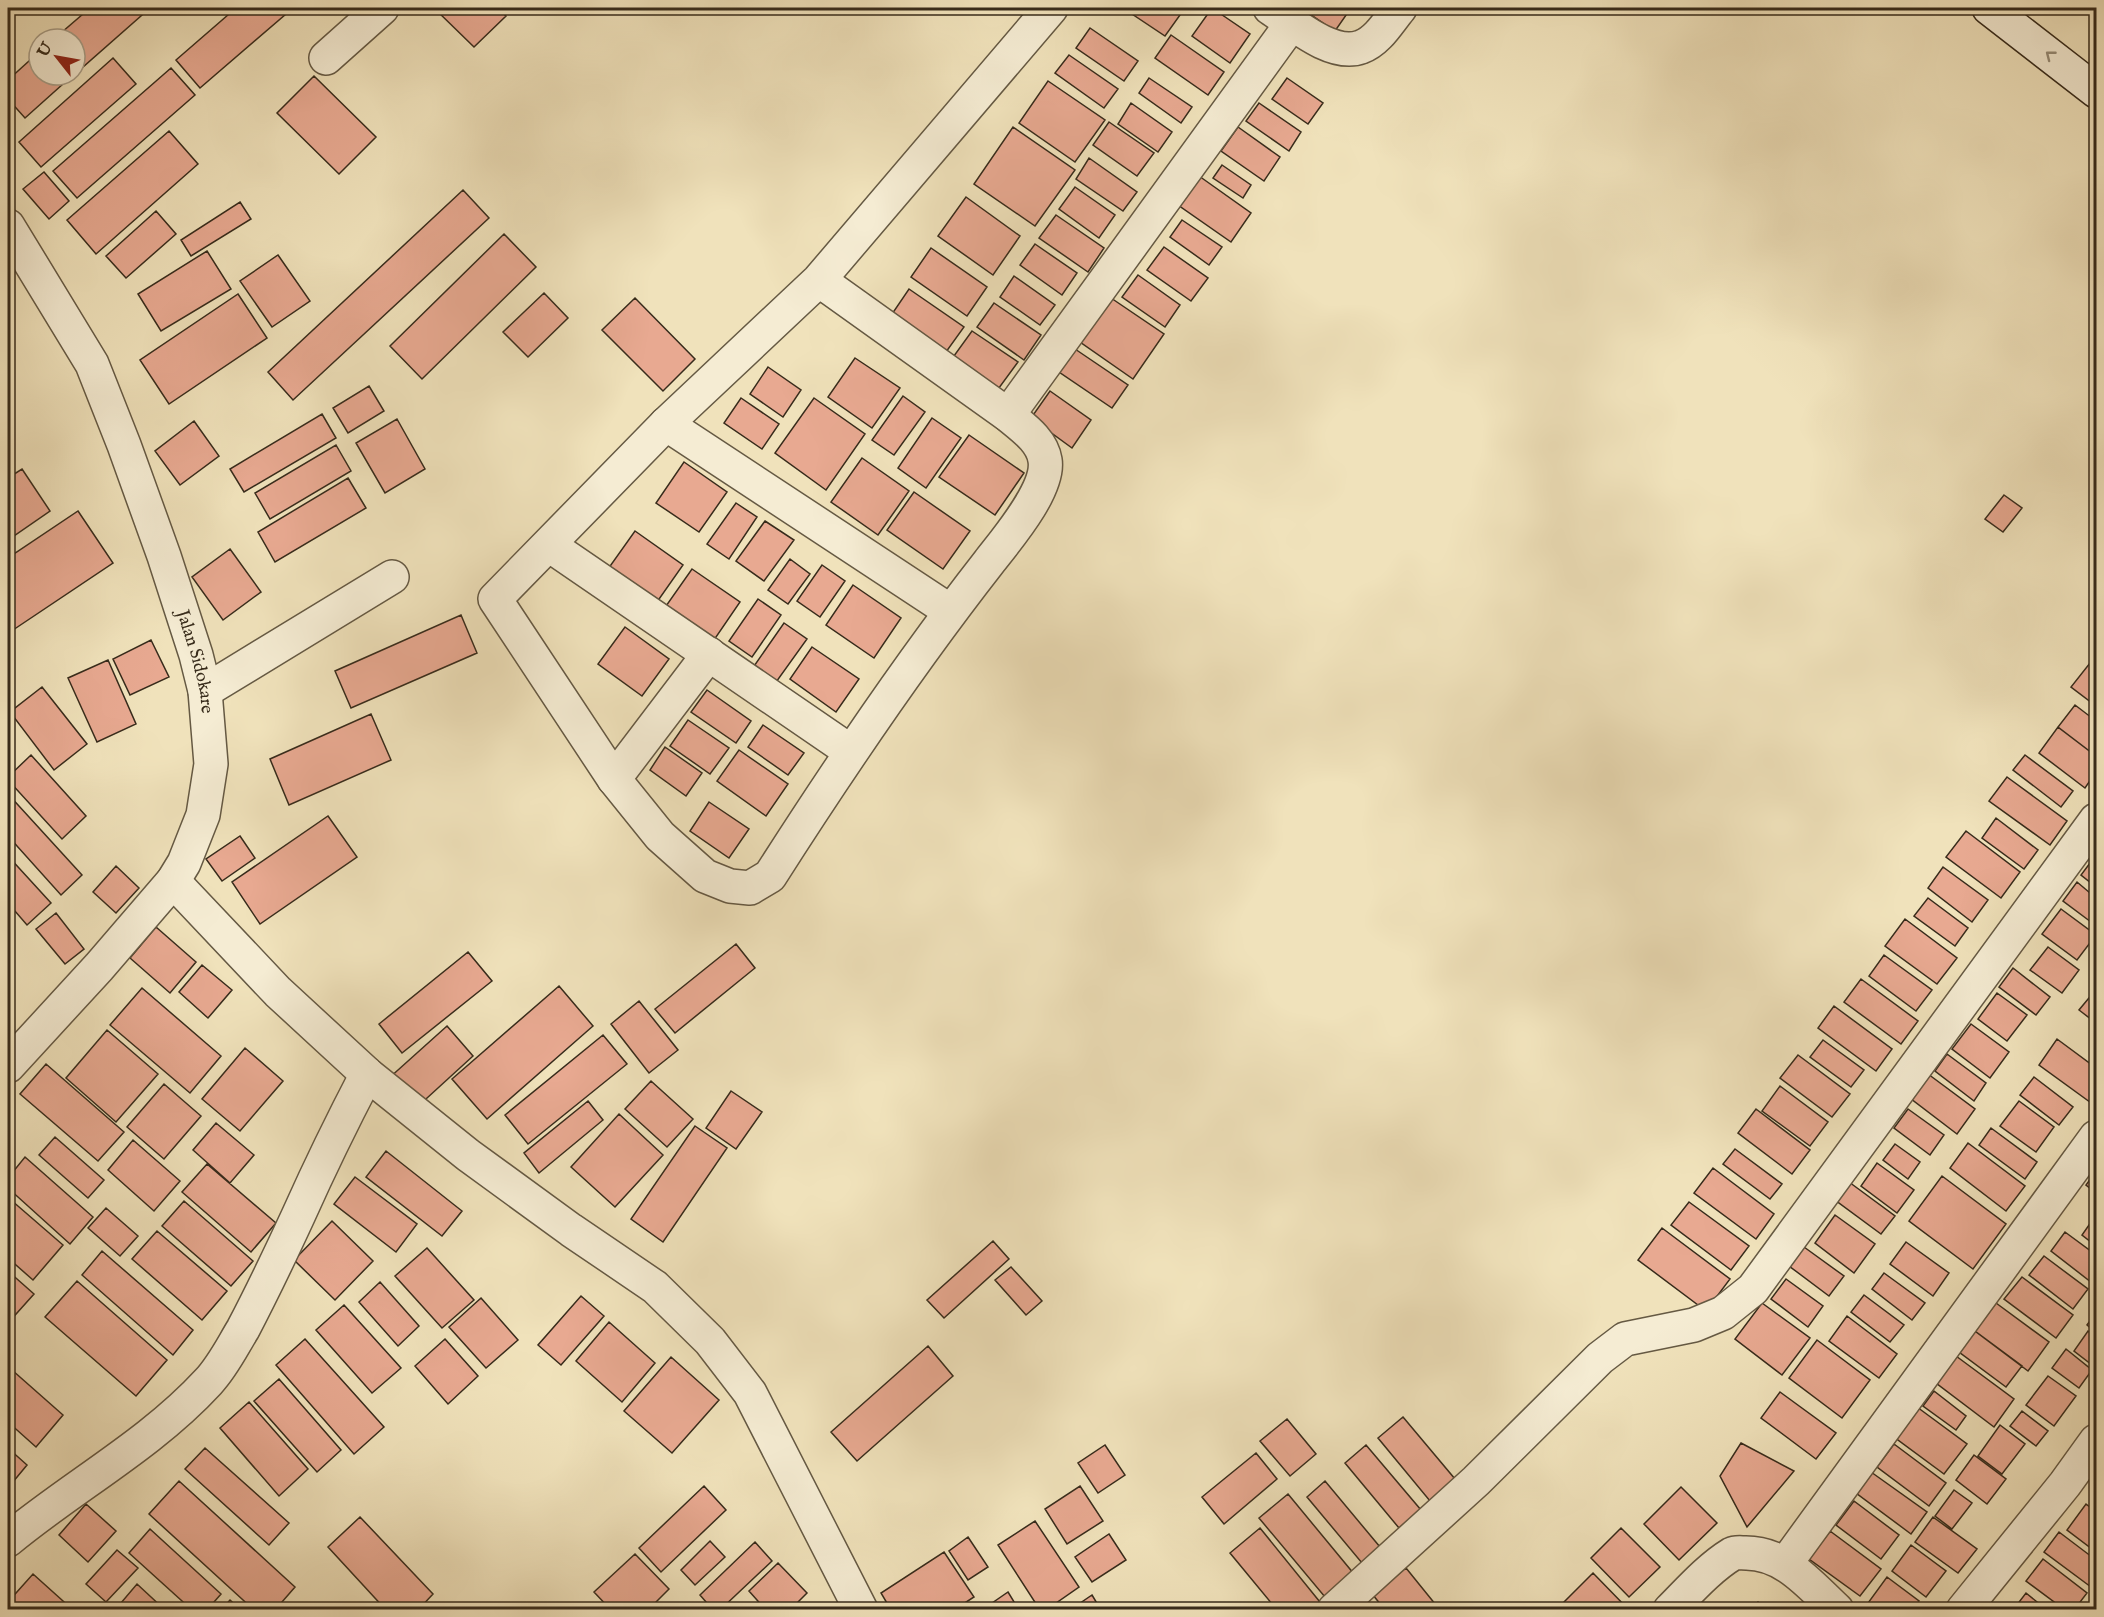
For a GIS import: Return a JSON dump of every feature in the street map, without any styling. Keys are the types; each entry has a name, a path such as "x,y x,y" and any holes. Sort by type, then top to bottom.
{"street":[{"path":"326,58 382,8"},
{"path":"819,280 1008,415 1035,439 1045,461 1041,484 1021,521 950,611 850,751 770,876 750,888 730,886 705,876 660,836 614,779 495,599 666,424 819,280 1051,8"},
{"path":"1008,415 1281,15 1322,42 1342,49 1361,47 1377,36 1400,8"},
{"path":"1989,8 2097,92"},
{"name":"Jalan Sidokare","path":"8,226 93,364 164,556 196,655 206,691 212,764 203,815 184,863 173,881 99,967 8,1066"},
{"path":"666,424 950,611"},
{"path":"549,545 850,751"},
{"path":"206,691 392,577"},
{"path":"614,779 710,654"},
{"path":"1334,1610 1476,1481 1600,1358 1625,1339 1694,1325 1723,1312 1753,1289 2097,820"},
{"path":"173,881 278,992 367,1074 468,1155 571,1230 655,1287 710,1341 750,1393 861,1610"},
{"path":"8,1540 42,1511 142,1442 209,1381 226,1358 252,1313 315,1177 367,1074"},
{"path":"1786,1563 2097,1137"},
{"path":"1963,1610 2097,1441"},
{"path":"1670,1610 1711,1570 1734,1553 1756,1553 1786,1563 1837,1610"}],"building":[{"path":"90,8 150,8 87,63 87,27 68,27"},
{"path":"236,8 293,8 200,88 176,60"},
{"path":"434,8 497,8 506,16 474,47"},
{"path":"1123,8 1185,8 1165,36"},
{"path":"1212,8 1250,34 1230,63 1192,36"},
{"path":"1301,8 1351,8 1335,31"},
{"path":"1090,28 1138,61 1124,81 1076,48"},
{"path":"1171,35 1224,72 1208,95 1155,58"},
{"path":"1069,55 1118,89 1104,108 1055,73"},
{"path":"113,58 136,84 41,167 19,142 81,87 87,87 87,81"},
{"path":"27,63 27,87 60,87 25,118 8,99 8,80"},
{"path":"171,68 195,95 77,198 53,171"},
{"path":"314,76 376,137 339,174 277,113"},
{"path":"1149,78 1192,107 1181,123 1139,93"},
{"path":"1287,78 1323,103 1308,124 1272,99"},
{"path":"1048,81 1105,120 1075,162 1019,123"},
{"path":"1131,103 1172,132 1158,152 1118,124"},
{"path":"1259,103 1301,132 1289,151 1246,121"},
{"path":"1109,122 1154,153 1137,176 1093,145"},
{"path":"1013,127 1075,170 1035,226 974,184"},
{"path":"1238,127 1280,157 1264,181 1221,151"},
{"path":"169,131 198,164 96,254 67,220"},
{"path":"1089,158 1137,192 1123,211 1076,179"},
{"path":"1222,165 1251,185 1243,198 1213,178"},
{"path":"44,172 69,201 49,219 23,189"},
{"path":"1199,176 1251,213 1231,242 1178,205"},
{"path":"1075,187 1115,215 1099,238 1059,209"},
{"path":"463,190 489,218 293,400 268,372"},
{"path":"966,197 1020,236 993,275 938,236"},
{"path":"240,202 251,219 191,256 181,240"},
{"path":"156,211 176,234 126,278 106,256"},
{"path":"1056,215 1104,248 1088,272 1039,238"},
{"path":"1182,220 1222,247 1209,265 1170,237"},
{"path":"504,234 536,267 422,379 390,346"},
{"path":"1035,244 1077,273 1062,295 1020,265"},
{"path":"1164,247 1208,278 1191,301 1147,270"},
{"path":"931,248 987,287 967,316 911,277"},
{"path":"207,251 231,289 161,331 138,294"},
{"path":"278,255 310,301 272,327 240,281"},
{"path":"1138,275 1180,305 1165,327 1122,297"},
{"path":"1014,276 1055,305 1040,325 1000,297"},
{"path":"909,289 964,327 946,352 892,314"},
{"path":"544,293 568,318 528,357 503,332"},
{"path":"238,294 267,338 169,404 140,360"},
{"path":"635,298 695,359 663,391 602,330"},
{"path":"1111,298 1164,334 1133,379 1080,342"},
{"path":"994,303 1041,335 1024,360 977,327"},
{"path":"972,331 1018,362 996,392 951,360"},
{"path":"1075,349 1128,385 1112,408 1059,372"},
{"path":"855,358 900,388 872,428 828,397"},
{"path":"768,367 801,390 783,417 750,394"},
{"path":"369,386 384,411 348,433 333,408"},
{"path":"1050,391 1091,420 1072,448 1031,418"},
{"path":"903,396 925,412 894,455 872,440"},
{"path":"741,398 779,424 762,449 724,423"},
{"path":"814,398 865,434 826,490 775,453"},
{"path":"322,414 336,438 244,492 230,469"},
{"path":"932,418 961,438 926,488 898,468"},
{"path":"397,419 425,469 385,493 356,443"},
{"path":"194,421 219,456 180,485 155,451"},
{"path":"969,435 1024,473 995,515 939,477"},
{"path":"336,445 351,471 270,519 255,493"},
{"path":"862,458 909,491 878,535 831,502"},
{"path":"684,462 727,492 699,532 656,503"},
{"path":"22,469 50,511 8,540 8,478"},
{"path":"348,478 366,508 275,562 258,532"},
{"path":"914,492 970,531 943,569 887,530"},
{"path":"2004,495 2022,508 2003,532 1985,519"},
{"path":"736,503 757,517 729,559 707,544"},
{"path":"78,511 113,563 10,632 8,628 8,558"},
{"path":"765,521 794,540 764,581 736,561"},
{"path":"635,531 683,565 657,602 608,569"},
{"path":"230,549 261,592 223,620 192,577"},
{"path":"790,559 810,574 788,604 768,590"},
{"path":"822,565 845,581 820,617 797,601"},
{"path":"692,569 740,602 714,640 666,606"},
{"path":"853,585 901,618 874,658 826,625"},
{"path":"758,599 781,615 752,657 729,641"},
{"path":"461,615 477,653 351,708 335,671"},
{"path":"784,623 807,639 774,685 752,669"},
{"path":"625,627 669,659 642,696 598,664"},
{"path":"151,640 169,677 130,695 113,659"},
{"path":"812,647 859,679 836,712 790,679"},
{"path":"108,660 136,724 97,742 68,678"},
{"path":"2090,663 2096,668 2096,706 2071,687"},
{"path":"42,687 87,744 54,770 10,712"},
{"path":"707,690 751,721 736,743 691,712"},
{"path":"2075,705 2096,721 2096,756 2058,727"},
{"path":"371,714 391,760 289,805 270,759"},
{"path":"688,720 729,748 710,774 670,746"},
{"path":"763,725 804,753 788,775 748,747"},
{"path":"2058,727 2096,756 2096,772 2085,788 2039,753"},
{"path":"8,731 13,740 8,743"},
{"path":"665,747 702,773 686,796 650,770"},
{"path":"739,750 788,784 766,816 717,781"},
{"path":"31,755 86,816 62,839 8,780 8,777"},
{"path":"2025,755 2073,791 2061,807 2013,770"},
{"path":"2007,777 2067,821 2050,845 1989,801"},
{"path":"8,794 82,875 61,895 8,836"},
{"path":"709,802 749,829 729,858 690,831"},
{"path":"328,816 357,857 260,924 232,882"},
{"path":"1996,818 2038,850 2024,869 1982,838"},
{"path":"1966,831 2020,872 2001,898 1946,857"},
{"path":"240,836 255,858 222,881 206,859"},
{"path":"2096,855 2096,887 2081,875"},
{"path":"8,856 51,903 27,925 8,903"},
{"path":"116,866 139,888 116,913 93,892"},
{"path":"1943,867 1988,900 1972,922 1928,888"},
{"path":"2077,882 2096,898 2096,914 2091,922 2063,901"},
{"path":"1928,898 1968,928 1955,946 1914,916"},
{"path":"2061,909 2096,935 2077,960 2042,934"},
{"path":"56,913 84,949 65,964 36,929"},
{"path":"1905,919 1957,958 1937,984 1885,946"},
{"path":"156,927 196,962 170,993 130,958"},
{"path":"736,944 755,968 675,1033 655,1009"},
{"path":"2048,947 2079,970 2062,993 2030,970"},
{"path":"468,952 492,981 402,1053 379,1024"},
{"path":"1884,955 1932,990 1916,1011 1869,976"},
{"path":"202,965 232,990 208,1018 179,992"},
{"path":"2013,968 2050,997 2036,1015 1999,987"},
{"path":"1861,979 1918,1021 1901,1044 1844,1002"},
{"path":"559,986 593,1026 487,1119 452,1079"},
{"path":"142,988 221,1056 190,1093 110,1025"},
{"path":"1997,993 2027,1015 2007,1041 1978,1019"},
{"path":"2093,993 2096,996 2096,1023 2079,1010"},
{"path":"639,1001 678,1050 649,1073 611,1024"},
{"path":"1834,1006 1892,1049 1876,1071 1818,1028"},
{"path":"1971,1024 2009,1052 1990,1078 1952,1049"},
{"path":"447,1026 473,1056 415,1109 388,1079"},
{"path":"107,1030 158,1074 116,1122 66,1078"},
{"path":"603,1035 627,1064 528,1144 505,1115"},
{"path":"2057,1039 2096,1068 2096,1102 2094,1105 2039,1065"},
{"path":"1823,1040 1864,1070 1851,1087 1810,1057"},
{"path":"245,1048 283,1081 240,1131 202,1099"},
{"path":"1947,1054 1986,1083 1974,1101 1935,1071"},
{"path":"1798,1055 1850,1094 1832,1117 1780,1078"},
{"path":"46,1064 124,1132 98,1161 20,1094"},
{"path":"1924,1071 1975,1109 1957,1134 1906,1095"},
{"path":"2034,1077 2073,1107 2059,1125 2020,1095"},
{"path":"651,1081 693,1119 667,1147 625,1109"},
{"path":"164,1084 201,1116 164,1159 127,1127"},
{"path":"1780,1086 1828,1122 1810,1146 1762,1111"},
{"path":"731,1091 762,1112 736,1149 706,1128"},
{"path":"588,1101 603,1120 539,1173 524,1153"},
{"path":"2019,1101 2054,1127 2036,1152 2000,1126"},
{"path":"1756,1109 1810,1150 1792,1174 1738,1133"},
{"path":"1908,1109 1944,1135 1930,1155 1894,1128"},
{"path":"619,1114 663,1155 615,1207 571,1167"},
{"path":"216,1123 254,1155 230,1183 193,1150"},
{"path":"695,1126 727,1148 663,1242 631,1219"},
{"path":"1991,1128 2037,1162 2025,1179 1979,1145"},
{"path":"55,1137 104,1180 88,1198 39,1155"},
{"path":"133,1140 180,1181 154,1211 108,1170"},
{"path":"1968,1143 2025,1186 2006,1211 1950,1168"},
{"path":"1895,1144 1920,1162 1908,1179 1883,1160"},
{"path":"1735,1149 1782,1184 1770,1199 1723,1164"},
{"path":"386,1151 462,1211 442,1236 366,1177"},
{"path":"25,1157 93,1217 70,1244 8,1188 8,1178"},
{"path":"1877,1163 1914,1190 1897,1213 1861,1186"},
{"path":"207,1164 276,1223 251,1252 182,1192"},
{"path":"1713,1168 1774,1214 1756,1239 1694,1193"},
{"path":"2096,1171 2096,1193 2086,1185"},
{"path":"1942,1176 2006,1224 1973,1269 1909,1221"},
{"path":"355,1177 417,1224 396,1252 334,1204"},
{"path":"1849,1182 1895,1216 1881,1234 1835,1200"},
{"path":"11,1200 63,1245 33,1280 8,1258 8,1204"},
{"path":"184,1201 253,1261 231,1286 162,1226"},
{"path":"1689,1202 1749,1246 1731,1270 1671,1225"},
{"path":"106,1208 138,1236 120,1256 88,1228"},
{"path":"1835,1215 1875,1244 1854,1273 1815,1243"},
{"path":"2096,1215 2096,1246 2082,1235"},
{"path":"332,1221 373,1261 335,1300 294,1260"},
{"path":"1662,1228 1730,1279 1706,1311 1638,1260"},
{"path":"157,1231 227,1291 202,1320 132,1259"},
{"path":"2065,1232 2096,1255 2096,1286 2051,1251"},
{"path":"993,1241 1009,1259 944,1318 927,1300"},
{"path":"1906,1242 1949,1273 1933,1296 1890,1264"},
{"path":"1804,1247 1844,1276 1829,1296 1789,1266"},
{"path":"427,1248 474,1300 442,1328 395,1276"},
{"path":"102,1251 193,1330 173,1355 82,1275"},
{"path":"2044,1256 2088,1289 2073,1309 2029,1275"},
{"path":"1011,1267 1042,1301 1026,1315 995,1280"},
{"path":"8,1271 34,1294 8,1323"},
{"path":"1884,1273 1925,1303 1912,1320 1872,1289"},
{"path":"2022,1277 2073,1315 2056,1338 2004,1299"},
{"path":"1786,1279 1823,1306 1808,1327 1771,1299"},
{"path":"77,1281 167,1360 136,1396 45,1317"},
{"path":"380,1282 419,1326 398,1346 359,1302"},
{"path":"1864,1295 1904,1325 1890,1342 1851,1312"},
{"path":"581,1296 604,1316 561,1365 538,1345"},
{"path":"481,1298 518,1340 486,1368 449,1327"},
{"path":"1762,1303 1810,1338 1782,1375 1735,1339"},
{"path":"1996,1303 2049,1342 2028,1371 1975,1331"},
{"path":"344,1305 401,1368 372,1393 316,1330"},
{"path":"2096,1313 2096,1333 2087,1325"},
{"path":"1847,1316 1897,1354 1879,1378 1829,1341"},
{"path":"609,1322 655,1363 622,1402 576,1361"},
{"path":"1975,1331 2022,1366 2006,1387 1959,1352"},
{"path":"2088,1331 2096,1337 2096,1368 2074,1351"},
{"path":"305,1339 384,1427 354,1454 276,1365"},
{"path":"445,1339 478,1376 448,1404 415,1366"},
{"path":"1817,1340 1870,1380 1842,1418 1789,1378"},
{"path":"928,1346 953,1376 857,1461 831,1432"},
{"path":"2066,1349 2092,1370 2079,1388 2052,1368"},
{"path":"1956,1356 2014,1399 1994,1427 1936,1383"},
{"path":"671,1357 719,1400 672,1453 624,1411"},
{"path":"12,1370 63,1415 36,1447 8,1422 8,1375"},
{"path":"2048,1376 2076,1396 2054,1426 2026,1405"},
{"path":"279,1379 341,1450 317,1472 254,1401"},
{"path":"1934,1391 1966,1416 1956,1430 1923,1406"},
{"path":"1780,1392 1836,1433 1816,1459 1761,1418"},
{"path":"249,1402 308,1469 279,1496 220,1428"},
{"path":"1917,1407 1967,1444 1944,1474 1894,1437"},
{"path":"2022,1411 2048,1431 2036,1446 2010,1426"},
{"path":"1403,1417 1455,1479 1430,1501 1378,1438"},
{"path":"1287,1419 1316,1454 1290,1476 1260,1441"},
{"path":"2000,1425 2025,1444 2002,1474 1978,1456"},
{"path":"1741,1443 1794,1471 1747,1527 1720,1476"},
{"path":"1894,1444 1946,1483 1929,1506 1877,1467"},
{"path":"1105,1445 1125,1475 1098,1493 1078,1463"},
{"path":"1366,1445 1421,1510 1399,1528 1345,1463"},
{"path":"8,1448 27,1465 8,1488"},
{"path":"205,1448 289,1523 269,1545 185,1469"},
{"path":"1256,1453 1277,1479 1224,1524 1202,1497"},
{"path":"1974,1455 2006,1479 1987,1504 1956,1480"},
{"path":"1871,1472 1927,1512 1911,1534 1856,1493"},
{"path":"179,1481 295,1587 275,1610 254,1610 149,1514"},
{"path":"1325,1481 1380,1547 1362,1563 1307,1497"},
{"path":"704,1486 726,1510 661,1572 639,1548"},
{"path":"1080,1486 1103,1521 1067,1544 1045,1509"},
{"path":"1681,1487 1717,1523 1679,1560 1644,1524"},
{"path":"1954,1490 1972,1503 1952,1529 1935,1516"},
{"path":"2096,1490 2096,1504 2090,1499"},
{"path":"1288,1494 1354,1574 1325,1597 1259,1518"},
{"path":"1854,1501 1899,1535 1881,1559 1836,1525"},
{"path":"86,1504 116,1531 88,1562 59,1535"},
{"path":"2086,1504 2096,1512 2096,1552 2067,1530"},
{"path":"360,1517 433,1594 418,1610 386,1610 328,1547"},
{"path":"1933,1517 1977,1549 1958,1573 1915,1542"},
{"path":"1035,1521 1079,1587 1046,1610 1040,1610 998,1545"},
{"path":"1260,1528 1324,1607 1321,1610 1277,1610 1230,1553"},
{"path":"1621,1528 1660,1567 1629,1597 1591,1558"},
{"path":"150,1529 221,1594 207,1610 192,1610 129,1553"},
{"path":"1830,1531 1881,1569 1860,1596 1809,1559"},
{"path":"2059,1532 2096,1560 2096,1579 2091,1587 2044,1552"},
{"path":"1109,1534 1126,1560 1092,1582 1075,1557"},
{"path":"968,1537 988,1567 968,1580 949,1551"},
{"path":"710,1541 725,1557 695,1585 681,1570"},
{"path":"755,1542 772,1561 720,1610 713,1610 700,1595"},
{"path":"1911,1545 1946,1571 1926,1597 1892,1571"},
{"path":"117,1550 138,1568 106,1602 86,1584"},
{"path":"944,1552 974,1597 954,1610 891,1610 881,1593"},
{"path":"635,1554 669,1589 648,1610 611,1610 594,1592"},
{"path":"2043,1559 2087,1593 2074,1610 2065,1610 2026,1581"},
{"path":"778,1563 807,1593 790,1610 766,1610 749,1591"},
{"path":"1406,1568 1440,1610 1385,1610 1373,1595"},
{"path":"1593,1573 1629,1610 1556,1610"},
{"path":"33,1574 73,1610 17,1610 8,1602"},
{"path":"1887,1577 1919,1601 1913,1610 1877,1610 1868,1603"},
{"path":"137,1584 165,1610 115,1610"},
{"path":"1008,1592 1019,1610 982,1610"},
{"path":"2026,1593 2047,1610 2013,1610"},
{"path":"1092,1595 1101,1610 1070,1610"},
{"path":"230,1600 241,1610 221,1610"},
{"path":"2096,1600 2096,1610 2089,1610"},
{"path":"1758,1602 1767,1610 1751,1610"},
{"path":"317,1603 324,1610 311,1610"}]}
